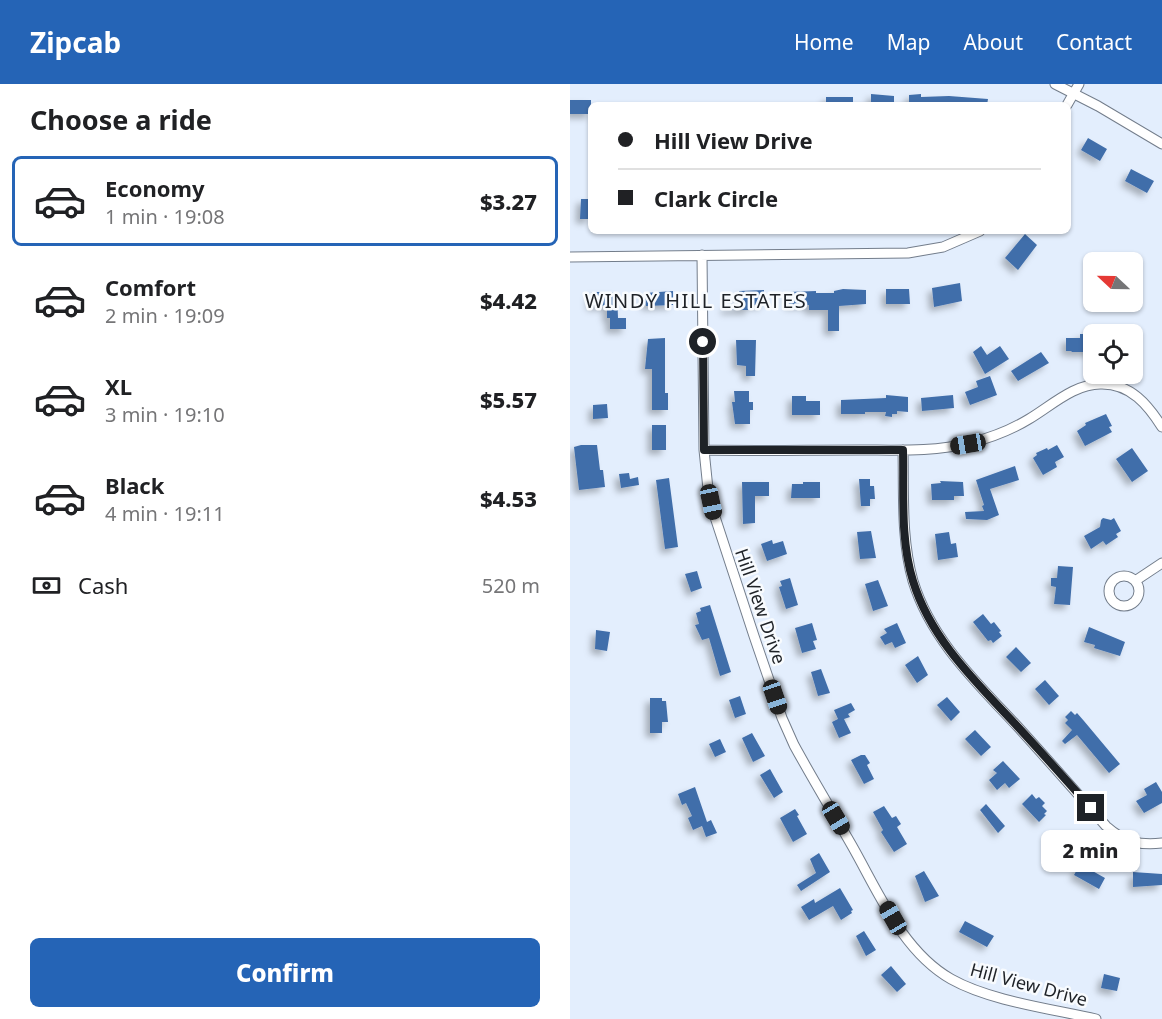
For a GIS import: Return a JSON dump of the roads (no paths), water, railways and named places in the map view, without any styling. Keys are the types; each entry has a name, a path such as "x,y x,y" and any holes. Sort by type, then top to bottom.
{"street":[{"path":"1055,84 1162,144"},
{"path":"1069,102 1079,84"},
{"path":"570,257 908,253 943,247 973,234"},
{"name":"Hill View Drive","path":"702,255 704,450 708,489 714,514 782,718 811,776 893,918 908,939 937,970 966,987 1019,1002 1096,1019"},
{"path":"704,450 945,448 986,438 1029,420 1071,393 1091,385 1113,385 1135,394 1150,409 1162,427"},
{"path":"903,450 904,520 908,557 920,601 935,631 950,652 992,700 1106,826 1124,839 1137,844 1162,843"},
{"path":"1135,581 1162,563"}],"district":[{"name":"WINDY HILL ESTATES","path":"696,300"}]}
